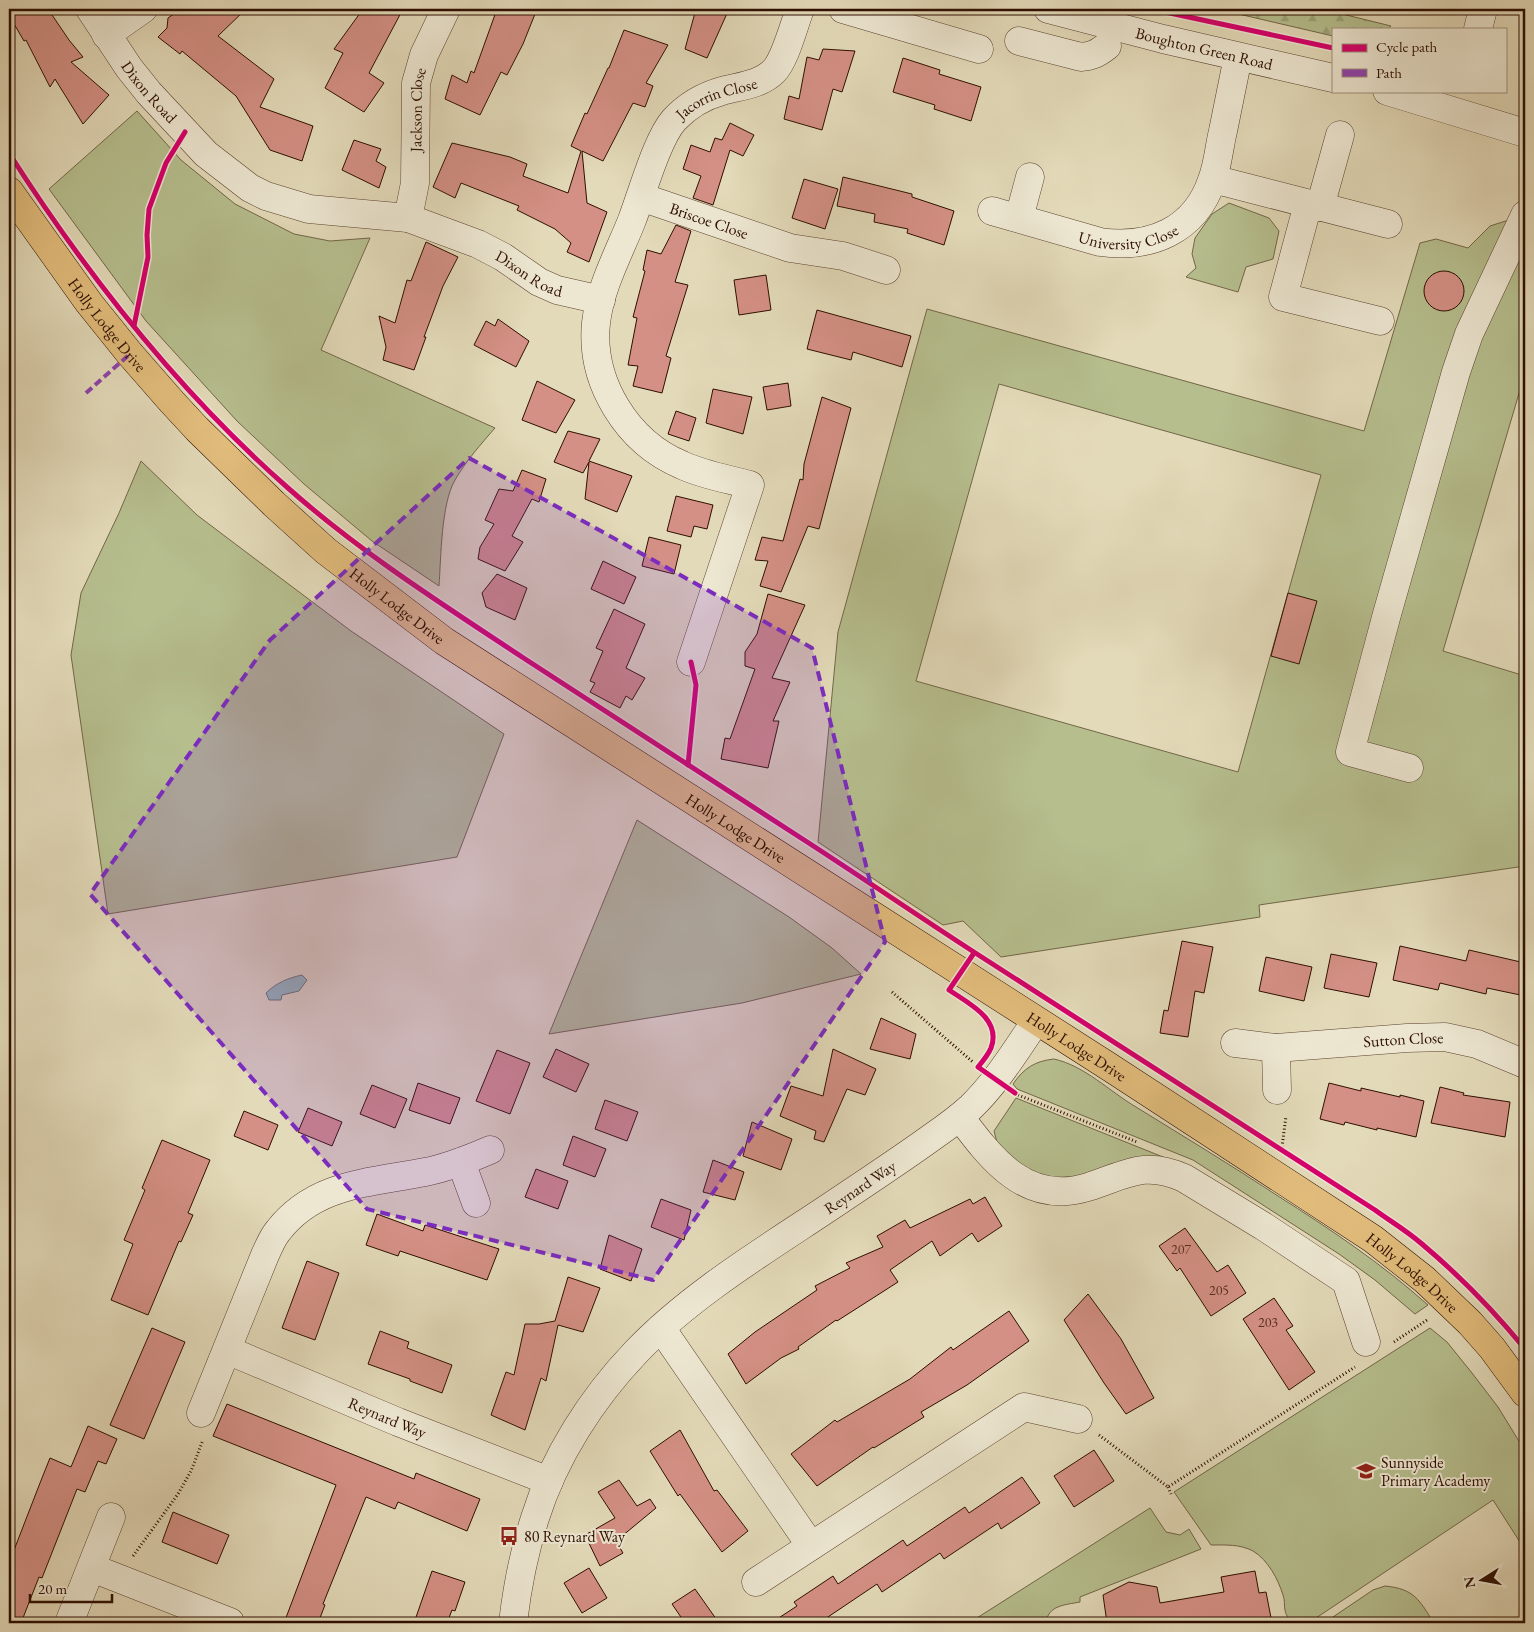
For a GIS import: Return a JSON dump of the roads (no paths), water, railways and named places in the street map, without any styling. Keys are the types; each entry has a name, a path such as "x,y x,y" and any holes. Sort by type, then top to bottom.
{"main road":[{"name":"Holly Lodge Drive","path":"9,191 89,303 166,395 249,480 326,551 444,641 1343,1218 1406,1263 1470,1323 1492,1348 1525,1393"}],"street":[{"name":"Dixon Road","path":"90,9 134,74 184,132 206,154 250,188 266,196 309,209 408,218 478,244 503,257 539,282 557,290 601,300"},
{"path":"106,35 143,9"},
{"name":"Jackson Close","path":"408,218 415,183 416,83 424,55 446,9"},
{"name":"Jacorrin Close","path":"641,196 660,144 672,122 698,100 721,91 751,84 765,78 775,70 782,59 800,9"},
{"path":"843,9 979,49"},
{"name":"Boughton Green Road","path":"1048,9 1109,36 1238,56 1332,78"},
{"path":"1478,28 1483,9"},
{"path":"1019,41 1081,57 1098,53 1109,36"},
{"path":"1100,72 1109,36"},
{"name":"University Close","path":"992,210 1100,242 1115,244 1150,241 1166,235 1192,215 1202,202 1213,178 1238,56"},
{"path":"1395,92 1459,101 1525,133"},
{"path":"1340,134 1321,207 1282,297 1380,321"},
{"path":"1019,218 1030,178"},
{"path":"1213,178 1388,224"},
{"path":"641,196 601,300 596,331 596,346 598,365 604,383 612,399 632,428 648,446 677,464 750,485 691,662"},
{"name":"Briscoe Close","path":"641,196 790,248 843,256 886,270"},
{"path":"1409,768 1350,752 1456,372 1469,334 1525,215"},
{"name":"Reynard Way","path":"513,1623 517,1588 535,1517 549,1481 596,1400 636,1352 693,1302 735,1271 912,1152 960,1117 972,1106 992,1075 1036,1020"},
{"name":"Sutton Close","path":"1235,1043 1276,1048 1445,1037 1477,1044 1525,1064"},
{"path":"1276,1048 1276,1090"},
{"path":"960,1117 1000,1166 1017,1178 1048,1190 1069,1190 1087,1187 1128,1172 1152,1169 1170,1172 1184,1178 1263,1226 1346,1281 1364,1352"},
{"path":"202,1413 265,1255 276,1233 299,1209 344,1187 427,1172 462,1162 490,1150"},
{"path":"462,1162 476,1203"},
{"path":"662,1328 811,1546"},
{"name":"Reynard Way","path":"227,1350 398,1422 549,1481"},
{"path":"756,1582 1024,1407 1078,1419"},
{"path":"69,1623 104,1573 111,1517"},
{"path":"104,1573 232,1615"}],"water":[{"path":"302,975 307,980 299,991 282,995 281,1000 269,1000 266,993 274,986 287,979"}],"place":[{"name":"Sunnyside Primary Academy","path":"1366,1471"},
{"name":"80 Reynard Way","path":"509,1536"}]}
